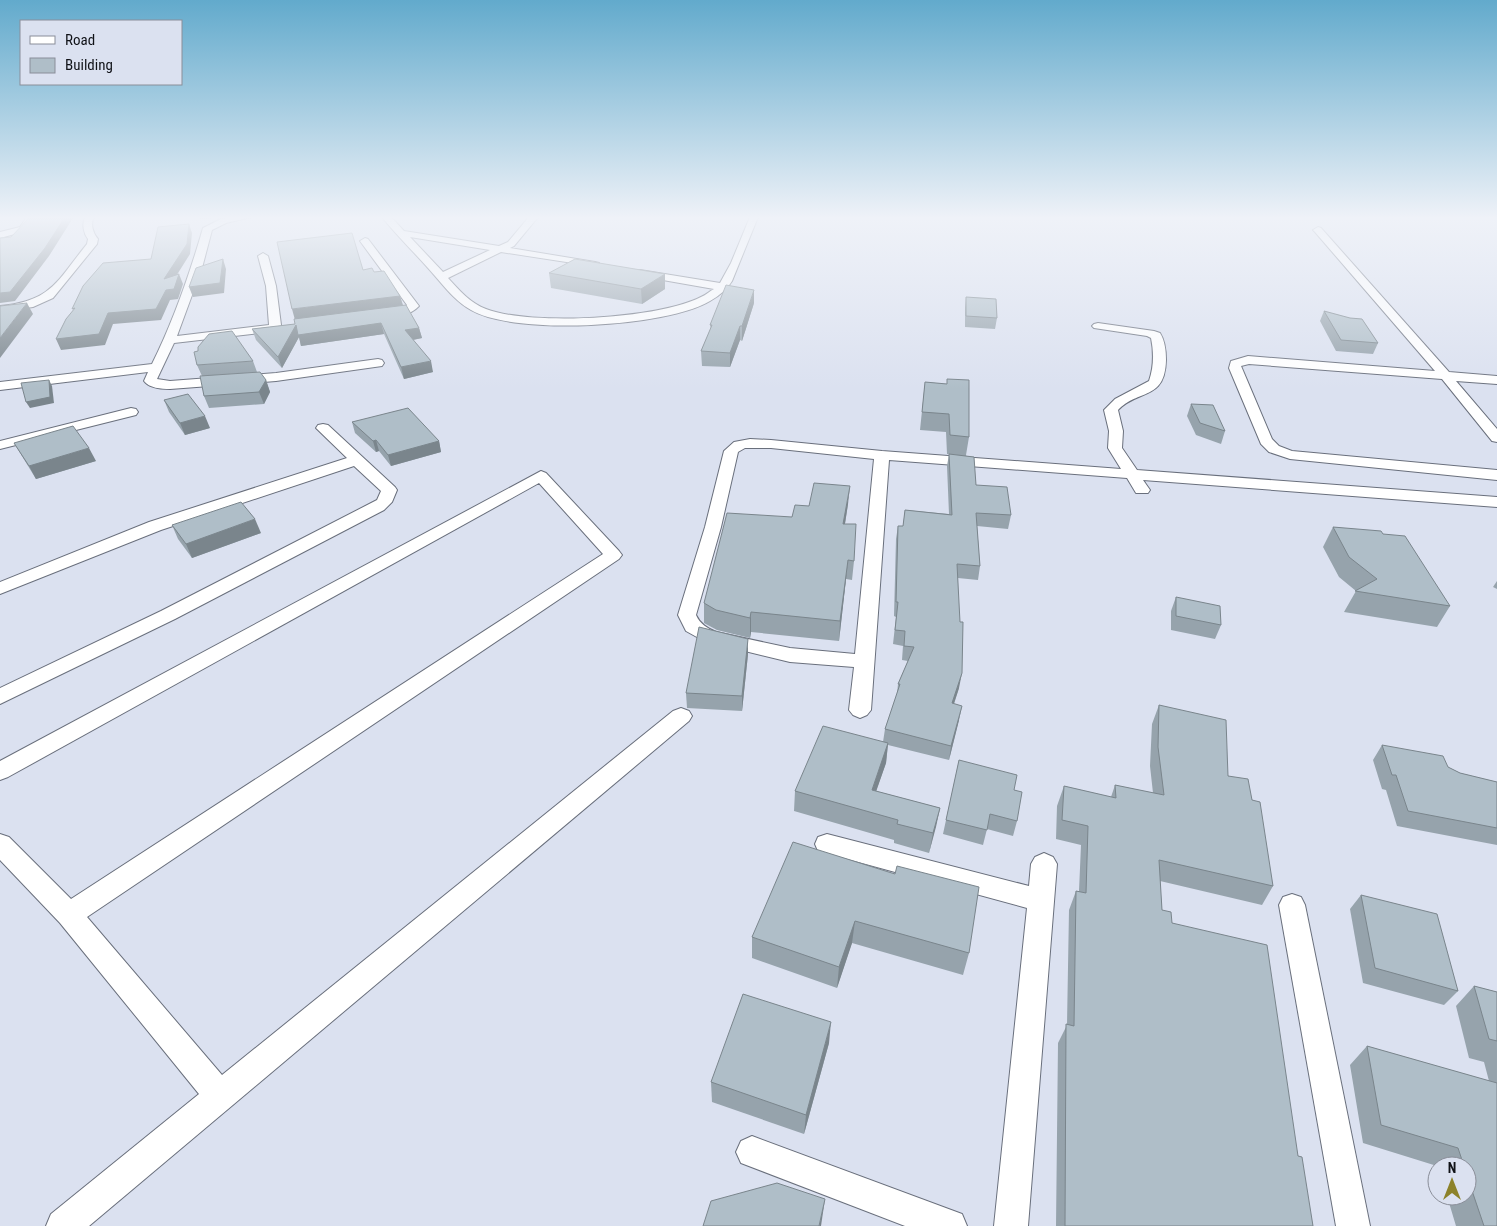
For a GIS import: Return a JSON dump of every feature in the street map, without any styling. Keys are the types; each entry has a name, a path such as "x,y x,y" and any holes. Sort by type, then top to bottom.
{"street":[{"path":"0,310 39,302 56,290 68,274"},
{"path":"194,274 170,340 155,367 150,381 162,385 170,385 276,378 378,364"},
{"path":"170,340 280,328 268,274"},
{"path":"375,316 407,311 413,306 390,274"},
{"path":"439,274 458,297 483,312 515,320 565,323 612,321 673,310 707,299 723,287 729,274"},
{"path":"442,277 448,274"},
{"path":"646,274 723,287"},
{"path":"1357,274 1425,351 1443,376 1497,438"},
{"path":"1098,326 1150,332 1156,336 1161,362 1155,383 1139,394 1115,404 1111,410 1116,431 1115,448 1142,490"},
{"path":"1497,380 1248,360 1235,364 1266,441 1274,449 1290,455 1497,475"},
{"path":"0,386 155,367"},
{"path":"0,445 131,412"},
{"path":"0,697 168,615 378,507 384,502 388,490 323,428"},
{"path":"864,661 790,655 711,637 699,632 690,624 688,615 713,527 730,451 734,447 753,443 882,455 1497,502"},
{"path":"860,710 882,455"},
{"path":"0,588 155,526 357,460"},
{"path":"0,771 541,476 613,555 69,915"},
{"path":"63,1226 681,716"},
{"path":"0,844 69,915 220,1096"},
{"path":"827,844 1039,900"},
{"path":"1011,1226 1039,900 1044,864"},
{"path":"1292,905 1353,1226"},
{"path":"752,1152 950,1226"}],"building":[{"path":"0,274 24,274 10,292 0,293"},
{"path":"93,274 167,274 164,279 179,274 174,289 166,290 156,309 108,313 99,334 56,339 66,319 75,308 72,309 83,286"},
{"path":"194,274 221,274 220,283 189,287"},
{"path":"284,274 386,274 400,296 292,309"},
{"path":"556,274 665,274 641,289"},
{"path":"726,285 754,290 742,326 740,326 730,353 701,351 712,325 710,325"},
{"path":"966,297 996,299 997,318 966,316"},
{"path":"27,303 0,338 0,306"},
{"path":"406,305 419,328 405,330 431,361 401,367 381,323 298,335 296,325 278,357 252,329 295,324 294,319"},
{"path":"1324,311 1362,319 1378,343 1341,340"},
{"path":"232,331 253,361 197,365 194,352 198,351 198,347 209,334"},
{"path":"260,372 266,380 259,392 204,396 200,376"},
{"path":"947,379 969,380 969,437 950,435 949,414 922,412 925,382 947,384"},
{"path":"49,380 50,397 26,402 21,383"},
{"path":"188,394 205,416 180,423 164,400"},
{"path":"1191,404 1213,405 1225,431 1200,423"},
{"path":"408,408 439,441 388,455 376,440 373,441 352,422"},
{"path":"73,426 89,448 29,466 14,443"},
{"path":"949,454 974,457 976,485 1007,487 1011,515 976,513 980,566 957,564 960,622 963,622 962,673 952,703 962,706 951,746 885,729 900,684 898,684 914,647 904,646 905,631 895,630 898,602 896,602 898,526 903,526 905,510 952,515"},
{"path":"814,483 850,486 843,524 856,524 854,561 848,560 840,621 751,612 750,618 716,610 704,603 727,513 792,517 795,505 809,506"},
{"path":"241,502 255,519 186,544 172,525"},
{"path":"1333,527 1381,531 1383,534 1405,536 1450,606 1355,591 1377,579 1349,557"},
{"path":"1176,597 1220,606 1221,625 1176,616"},
{"path":"699,627 748,639 742,696 686,693"},
{"path":"1159,705 1226,720 1228,776 1248,779 1252,800 1260,802 1273,886 1159,860 1162,910 1171,912 1172,923 1267,945 1298,1156 1302,1157 1313,1226 1065,1226 1066,1024 1074,1026 1076,891 1086,893 1088,826 1062,820 1064,786 1116,798 1115,785 1164,795 1158,747"},
{"path":"823,726 888,743 872,790 940,808 933,833 897,824 898,820 795,791"},
{"path":"1382,745 1443,756 1448,767 1460,773 1497,782 1497,828 1408,811 1396,775 1392,775"},
{"path":"959,760 1017,775 1014,790 1022,792 1017,821 990,814 987,830 946,820"},
{"path":"793,842 895,874 897,866 979,887 969,953 855,921 839,967 752,937"},
{"path":"1361,895 1437,914 1458,991 1375,968"},
{"path":"1474,986 1497,992 1497,1041 1489,1039"},
{"path":"743,994 831,1022 806,1115 711,1082"},
{"path":"1367,1046 1497,1083 1497,1226 1484,1226 1477,1205 1477,1156 1461,1156 1458,1148 1381,1125"},
{"path":"777,1183 825,1199 819,1226 703,1226 711,1201"}]}
